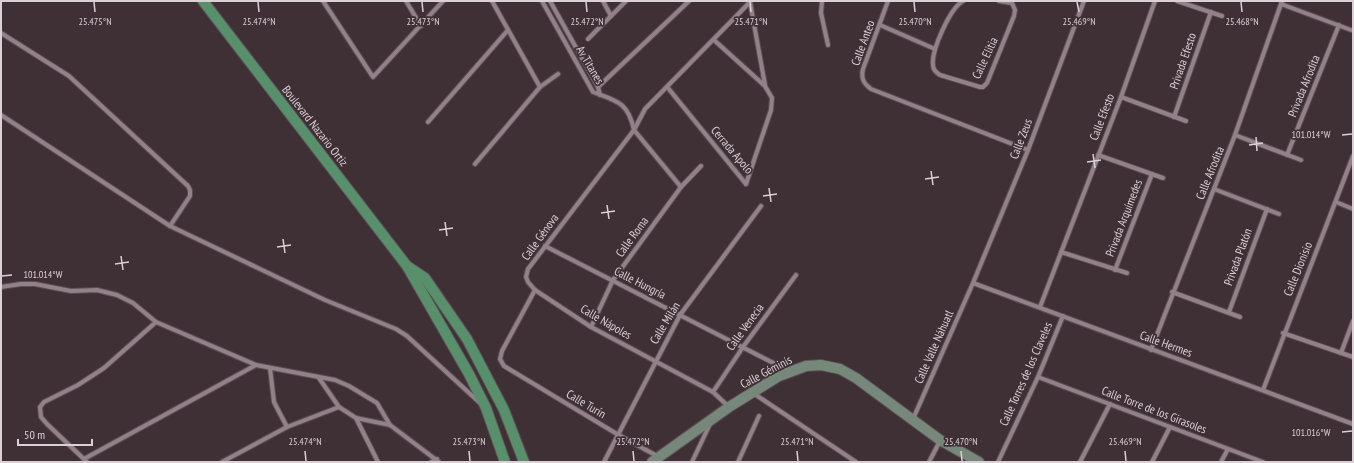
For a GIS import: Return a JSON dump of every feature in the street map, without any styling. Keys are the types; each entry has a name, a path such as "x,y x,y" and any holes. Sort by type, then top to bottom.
{"main road":[{"name":"Boulevard Nazario Ortiz","path":"203,1 407,266 448,335 486,408 505,462"},
{"name":"Boulevard Nazario Ortiz","path":"407,266 425,278 467,339 504,410 524,462"}],"street":[{"path":"323,1 373,77 443,1"},
{"path":"406,1 421,26"},
{"path":"492,1 540,87"},
{"name":"Av Titanes","path":"542,1 593,92 600,95"},
{"name":"Av Titanes","path":"550,1 598,87 600,95"},
{"path":"603,1 611,16"},
{"path":"588,39 626,1"},
{"path":"598,87 689,1"},
{"path":"822,1 821,13 828,45"},
{"name":"Calle Anteo","path":"888,1 862,75 865,84 871,89 1028,150"},
{"name":"Calle Elitia","path":"963,1 956,6 950,16 935,49 933,64 936,72 975,86 985,86 1014,16 1012,4 1008,1 999,1"},
{"name":"Calle Zeus","path":"973,283 1028,150 1084,1"},
{"name":"Calle Efesto","path":"1040,307 1121,97 1155,1"},
{"path":"1177,1 1222,16"},
{"name":"Cerrada Apolo","path":"654,100 668,88 750,2"},
{"name":"Cerrada Apolo","path":"750,2 765,86"},
{"path":"1282,2 1351,30"},
{"name":"Calle Afrodita","path":"1150,350 1235,135 1282,2"},
{"name":"Privada Efesto","path":"1174,117 1211,12"},
{"name":"Privada Afrodita","path":"1287,155 1339,25"},
{"path":"880,26 935,49"},
{"path":"428,122 508,30"},
{"path":"1,33 69,76 188,186 190,196 170,226"},
{"name":"Cerrada Apolo","path":"668,88 746,184 771,110 772,98 765,86 714,40"},
{"path":"475,164 540,87 558,74"},
{"path":"600,95 620,102 632,120 634,130 681,187"},
{"path":"1121,97 1186,121"},
{"name":"Calle Génova","path":"535,290 528,282 526,277 528,269 634,130 645,109 654,100"},
{"path":"1,115 170,226 325,300 396,329 424,349 486,408"},
{"path":"1235,135 1300,160"},
{"name":"Privada Arquímedes","path":"1098,155 1163,178"},
{"name":"Calle Dionisio","path":"1263,390 1283,333 1353,156"},
{"name":"Calle Roma","path":"591,327 612,280 681,187 701,166"},
{"name":"Privada Arquímedes","path":"1115,270 1152,174"},
{"path":"1214,189 1278,214"},
{"path":"1336,202 1353,209"},
{"name":"Calle Milán","path":"604,462 654,362 680,315 761,206"},
{"name":"Privada Platón","path":"1229,312 1267,209"},
{"name":"Calle Hungría","path":"545,246 790,371"},
{"name":"Privada Arquímedes","path":"1061,252 1127,273"},
{"name":"Calle Venecia","path":"713,392 743,347 796,275"},
{"name":"Calle Hermes","path":"973,283 1040,307 1150,350 1353,424"},
{"name":"Calle Valle Náhuatl","path":"913,419 973,283"},
{"path":"1,287 21,284 35,284 63,290 107,292 133,303 156,322 256,365 335,380 365,394 377,403 390,426"},
{"name":"Calle Nápoles","path":"535,290 591,327 654,362 713,392 729,407"},
{"name":"Calle Turín","path":"535,290 502,351 500,359 504,366 617,434 655,460"},
{"path":"1172,292 1240,317"},
{"name":"Calle Torres de los Claveles","path":"998,462 1038,377 1063,316"},
{"path":"1340,353 1353,321"},
{"path":"156,322 104,368 78,385 44,402 40,407 42,417 47,424 86,461 256,365"},
{"path":"1283,333 1353,358"},
{"name":"Calle Géminis","path":"655,460 752,392 790,371 806,366 821,365 840,369 856,378 940,440 979,462"},
{"path":"270,368 274,402 287,427"},
{"name":"Calle Torre de los Girasoles","path":"1038,377 1263,462"},
{"path":"319,378 339,408 356,418 390,426 438,460"},
{"path":"752,392 856,462"},
{"path":"1080,462 1110,404"},
{"path":"222,462 287,427 339,408"},
{"path":"738,460 759,416"},
{"path":"356,418 378,462"},
{"path":"692,462 713,418"},
{"path":"1152,462 1170,427"},
{"path":"930,462 940,440"},
{"path":"1221,462 1228,449"},
{"path":"431,462 438,460"}]}
